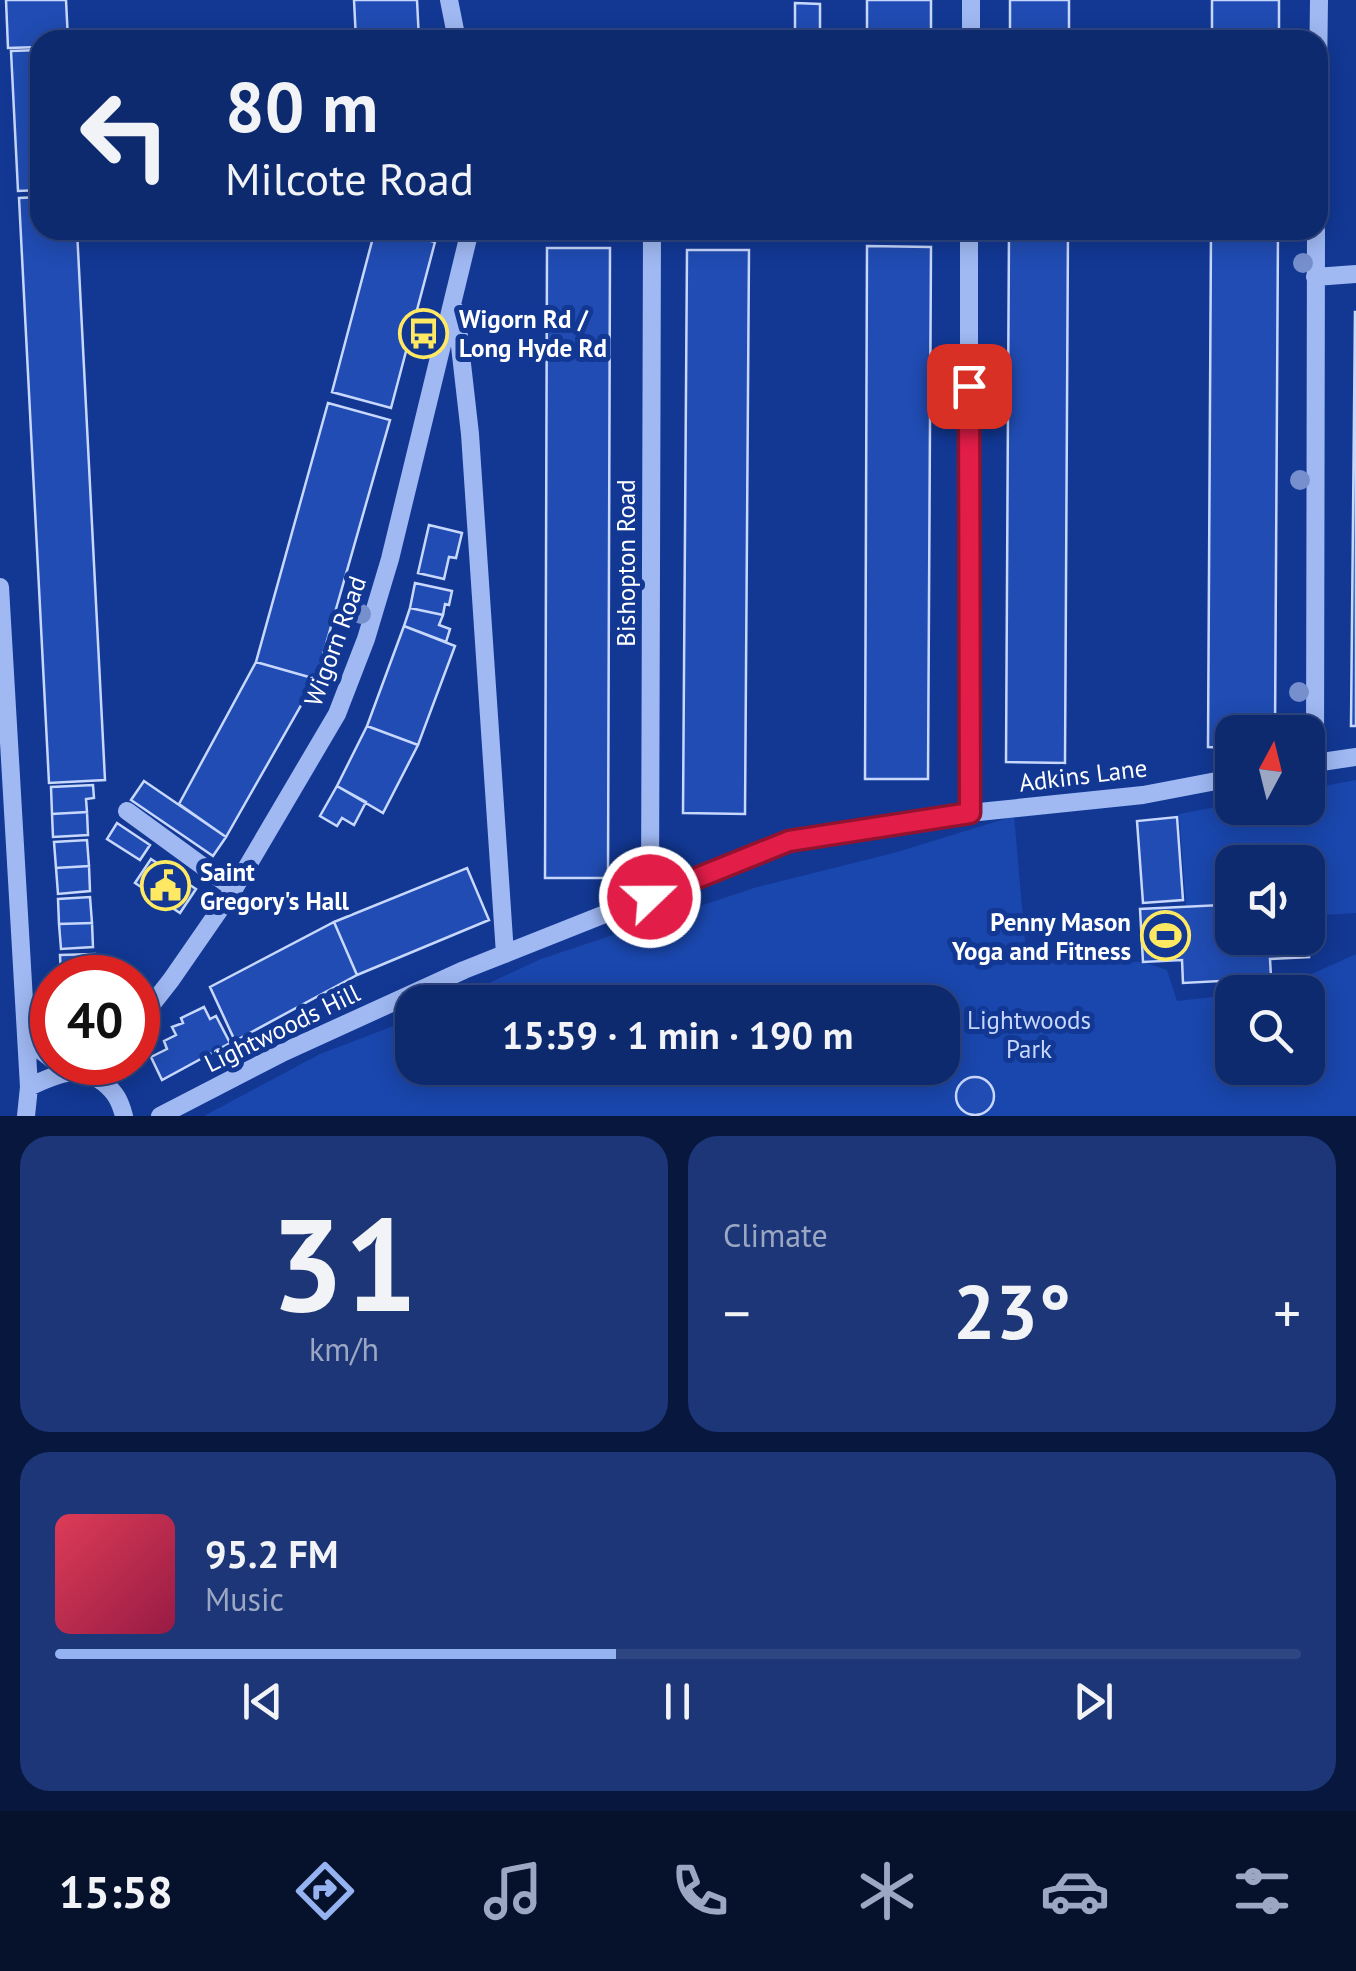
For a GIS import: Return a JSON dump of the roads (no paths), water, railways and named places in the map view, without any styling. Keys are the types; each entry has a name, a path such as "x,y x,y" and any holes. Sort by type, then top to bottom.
{"street":[{"path":"449,0 454,30"},
{"path":"970,30 971,0"},
{"path":"1318,0 1318,30"},
{"name":"Wigorn Road","path":"160,994 234,889 337,714 390,559 468,240"},
{"name":"Bishopton Road","path":"650,897 652,240"},
{"path":"969,240 970,813"},
{"path":"1311,715 1316,240"},
{"path":"1315,277 1356,274"},
{"path":"454,300 470,434 505,954"},
{"path":"0,587 29,1087 26,1116"},
{"path":"1325,761 1356,757"},
{"name":"Adkins Lane","path":"650,897 789,841 970,813 1143,795 1215,781"},
{"path":"128,811 234,889"},
{"name":"Lightwoods Hill","path":"160,1116 284,1052 505,954 650,897"},
{"path":"25,1020 30,1030"},
{"path":"29,1087 33,1085"},
{"path":"108,1085 116,1093 124,1116"}],"place":[{"name":"Wigorn Rd / Long Hyde Rd","path":"424,333"},
{"name":"Saint Gregory's Hall","path":"165,886"},
{"name":"Penny Mason Yoga and Fitness","path":"1166,936"}],"park label":[{"name":"Lightwoods Park","path":"1029,1034"}]}
